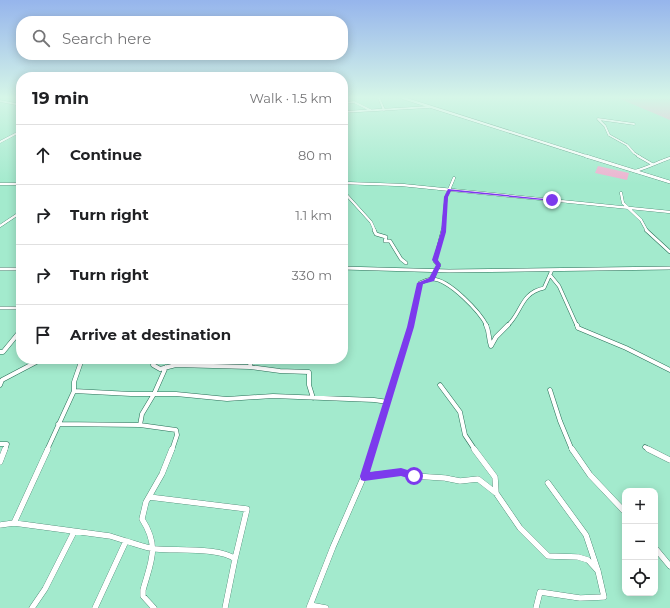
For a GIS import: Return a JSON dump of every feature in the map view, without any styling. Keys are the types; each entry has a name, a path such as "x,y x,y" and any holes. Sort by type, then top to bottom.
{"main road":[{"path":"491,126 670,182"}],"street":[{"path":"605,126 609,135 627,145 634,153 652,164"},
{"path":"0,142 16,134"},
{"path":"635,171 647,168 652,164 670,158"},
{"path":"432,279 438,265 435,260 444,232 446,197 454,178"},
{"path":"350,183 402,185 670,212"},
{"path":"0,184 16,184"},
{"path":"621,193 623,203 641,220 643,226 670,252"},
{"path":"348,197 371,222 376,234 386,237 385,241 390,242 401,259 406,263"},
{"path":"0,226 16,215"},
{"path":"348,268 552,270 670,268"},
{"path":"0,269 16,269"},
{"path":"326,608 309,606 364,476 411,327 420,283 432,279 446,284 476,309 490,333 489,341 491,346 496,337 512,322 525,299 535,290 544,288 552,270"},
{"path":"550,275 559,286 578,328 626,348 670,370"},
{"path":"0,308 16,308"},
{"path":"0,352 3,352 16,336"},
{"path":"0,385 2,380 33,364"},
{"path":"14,523 74,391 74,382 80,364"},
{"path":"153,364 160,369 176,365 210,368 250,367 280,371 308,372 309,385 313,398"},
{"path":"140,426 142,414 154,394 166,367"},
{"path":"440,385 460,412 465,435 495,477 496,493"},
{"path":"550,390 553,403 573,451 589,473 622,509"},
{"path":"74,391 131,394 176,394 227,399 273,396 374,400 388,402"},
{"path":"58,424 140,426 176,430 177,435 163,472 151,492 143,510 142,519 150,532 154,549 142,590 143,596 154,608"},
{"path":"0,444 7,444 0,462"},
{"path":"645,447 670,460"},
{"path":"364,476 401,472 414,476 445,478 460,481 478,479 496,493 520,528 548,556 578,557 588,560 598,571"},
{"path":"536,608 540,592 580,598 604,597 598,571 586,535 548,483"},
{"path":"149,497 247,509 225,608"},
{"path":"0,525 14,523 110,536 154,549 208,551 230,555 235,558"},
{"path":"32,608 45,589 74,532"},
{"path":"95,608 126,541"},
{"path":"658,552 670,566"}],"shaded area":[{"path":"598,166 629,173 627,180 595,173"}],"route":[{"path":"414,476 401,472 364,476 411,327 420,283 432,279 438,265 435,260 444,232 446,197 449,190 552,200"}]}
